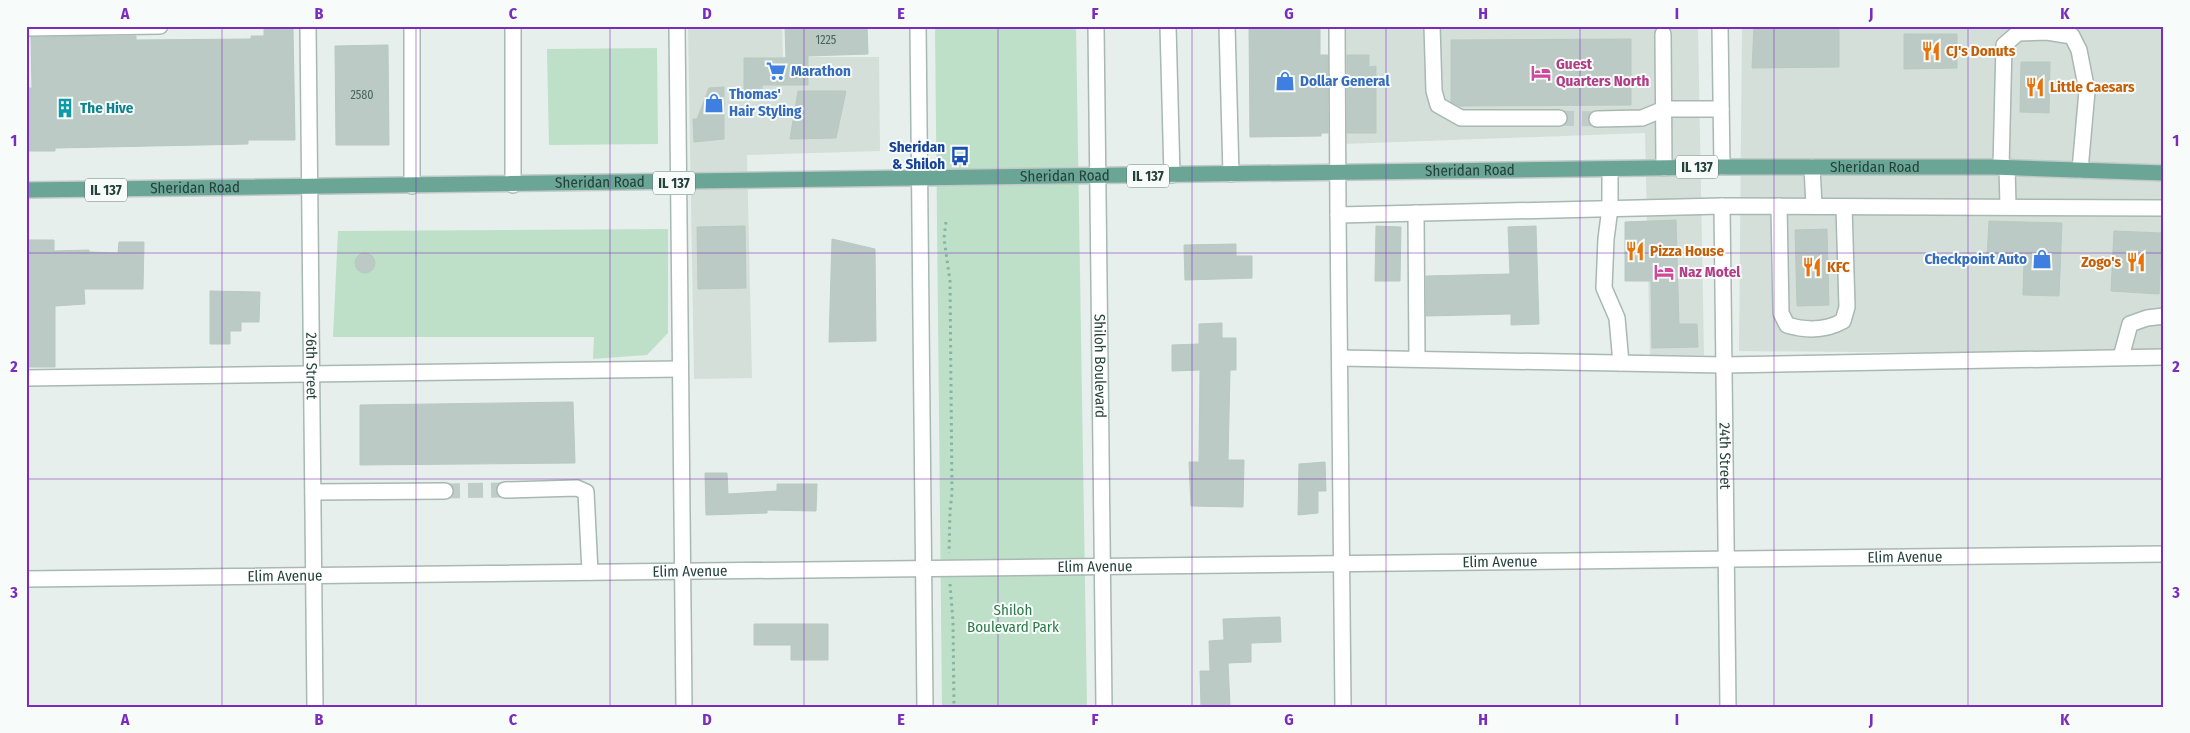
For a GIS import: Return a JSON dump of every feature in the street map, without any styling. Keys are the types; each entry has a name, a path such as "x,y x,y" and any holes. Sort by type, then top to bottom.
{"main road":[{"name":"Sheridan Road","path":"26,190 310,188 1722,167 2004,167 2164,173"}],"street":[{"path":"26,28 160,26"},
{"name":"26th Street","path":"308,26 315,707"},
{"path":"412,26 412,186"},
{"path":"513,185 514,26"},
{"path":"677,26 684,707"},
{"path":"918,26 925,707"},
{"name":"Shiloh Boulevard","path":"1096,26 1104,707"},
{"path":"1168,26 1172,176"},
{"path":"1227,26 1231,174"},
{"path":"1337,26 1343,707"},
{"path":"1432,26 1434,91 1438,105 1461,118 1559,118"},
{"path":"1720,26 1722,167"},
{"path":"2008,206 2004,167 2004,45 2018,33 2047,32 2072,36 2079,50 2086,91 2080,170"},
{"path":"1662,34 1664,168"},
{"path":"1597,119 1642,118 1664,109 1721,109"},
{"path":"1812,167 1814,206"},
{"path":"1610,169 1610,208 1606,239 1604,288 1617,318 1621,363"},
{"path":"1338,214 1722,206 2164,208"},
{"name":"24th Street","path":"1722,206 1728,707"},
{"path":"1780,206 1781,313 1787,325 1813,330 1831,328 1843,321 1847,307 1844,207"},
{"path":"1416,213 1417,359"},
{"path":"2121,357 2130,324 2147,318 2164,316"},
{"path":"1340,358 1724,365 2121,357 2164,358"},
{"path":"26,378 680,369"},
{"path":"505,490 577,488 586,492 590,572"},
{"path":"313,492 445,490"},
{"name":"Elim Avenue","path":"26,579 1342,562 2164,554"}],"path":[{"path":"946,222 944,238 950,281 952,493 948,537 954,620 954,707"}],"shaded area":[{"path":"688,26 782,26 783,57 879,57 880,151 747,155 752,378 694,379"},
{"path":"1345,26 1698,26 1704,355 1650,356 1645,133 1344,144"},
{"path":"1742,26 2164,26 2164,355 1739,351"}],"green space":[{"name":"Shiloh Boulevard Park","path":"935,26 1076,26 1087,707 942,707"},
{"path":"657,48 658,144 549,145 547,49"},
{"path":"668,229 668,333 647,355 593,359 594,337 333,337 338,231"}],"building":[{"path":"785,26 867,26 868,54 808,56 808,85 762,85 762,92 744,93 744,58 786,58"},
{"name":"Dollar General","path":"1249,26 1320,26 1320,55 1328,55 1328,133 1321,133 1321,136 1250,137"},
{"path":"1754,26 1839,26 1839,67 1752,68"},
{"path":"293,28 295,140 248,140 248,144 55,148 55,151 26,151 26,88 32,88 31,37 136,36 136,40 251,39 251,36 264,36 264,29"},
{"name":"CJ's Donuts","path":"1904,34 1957,34 1957,68 1904,69"},
{"name":"Guest Quarters North","path":"1631,39 1631,105 1459,106 1451,102 1451,40"},
{"path":"388,45 389,145 336,145 335,46"},
{"path":"1347,55 1369,55 1369,67 1376,66 1376,133 1347,133"},
{"name":"Little Caesars","path":"2021,62 2050,62 2049,113 2020,112"},
{"name":"Thomas' Hair Styling","path":"724,87 724,139 694,142 693,119 697,119 709,88"},
{"name":"Marathon","path":"798,91 846,91 836,138 790,139"},
{"name":"Naz Motel","path":"1676,220 1679,324 1697,324 1698,347 1652,348 1651,281 1625,281 1625,222"},
{"name":"Checkpoint Auto","path":"1989,221 2062,223 2059,296 2023,295 2024,260 1987,258"},
{"path":"745,226 746,288 698,289 697,227"},
{"path":"1376,226 1401,227 1400,281 1375,281"},
{"path":"1536,226 1539,324 1511,325 1511,314 1426,316 1426,276 1510,274 1508,227"},
{"name":"KFC","path":"1827,229 1829,305 1797,306 1795,230"},
{"name":"Zogo's","path":"2114,231 2162,233 2159,294 2111,291"},
{"path":"832,239 875,249 876,341 829,342"},
{"path":"26,240 54,240 54,251 89,250 89,252 118,253 119,242 144,242 143,289 84,289 85,304 55,306 55,367 26,367"},
{"path":"1236,244 1236,256 1252,256 1252,278 1185,280 1184,245"},
{"path":"365,253 372,256 375,263 372,270 365,273 358,270 355,263 358,256"},
{"path":"210,291 260,292 259,322 241,322 241,331 230,331 230,344 210,344"},
{"path":"1222,323 1222,338 1236,338 1236,370 1230,370 1228,460 1244,460 1243,507 1191,506 1189,462 1199,462 1200,370 1172,371 1172,345 1199,344 1199,324"},
{"path":"573,402 575,463 360,465 360,405"},
{"path":"1325,462 1326,491 1318,491 1318,513 1298,515 1299,464"},
{"path":"705,473 727,473 728,494 777,491 777,484 817,484 816,511 767,510 767,513 706,515"},
{"path":"1280,617 1281,642 1251,643 1251,662 1228,663 1230,706 1201,706 1200,671 1210,671 1209,641 1224,640 1223,619"},
{"path":"754,624 828,624 828,660 791,660 791,645 754,645"}],"tunnel":[{"path":"1559,118 1597,119"},
{"path":"445,491 505,490"}],"place":[{"name":"CJ's Donuts","path":"1931,51"},
{"name":"Marathon","path":"776,71"},
{"name":"Guest Quarters North","path":"1541,73"},
{"name":"Dollar General","path":"1285,81"},
{"name":"Little Caesars","path":"2035,87"},
{"name":"Thomas' Hair Styling","path":"714,103"},
{"name":"The Hive","path":"65,108"},
{"name":"Sheridan & Shiloh","path":"960,156"},
{"name":"Pizza House","path":"1635,251"},
{"name":"Checkpoint Auto","path":"2042,259"},
{"name":"Zogo's","path":"2136,262"},
{"name":"KFC","path":"1812,267"},
{"name":"Naz Motel","path":"1664,272"}]}
